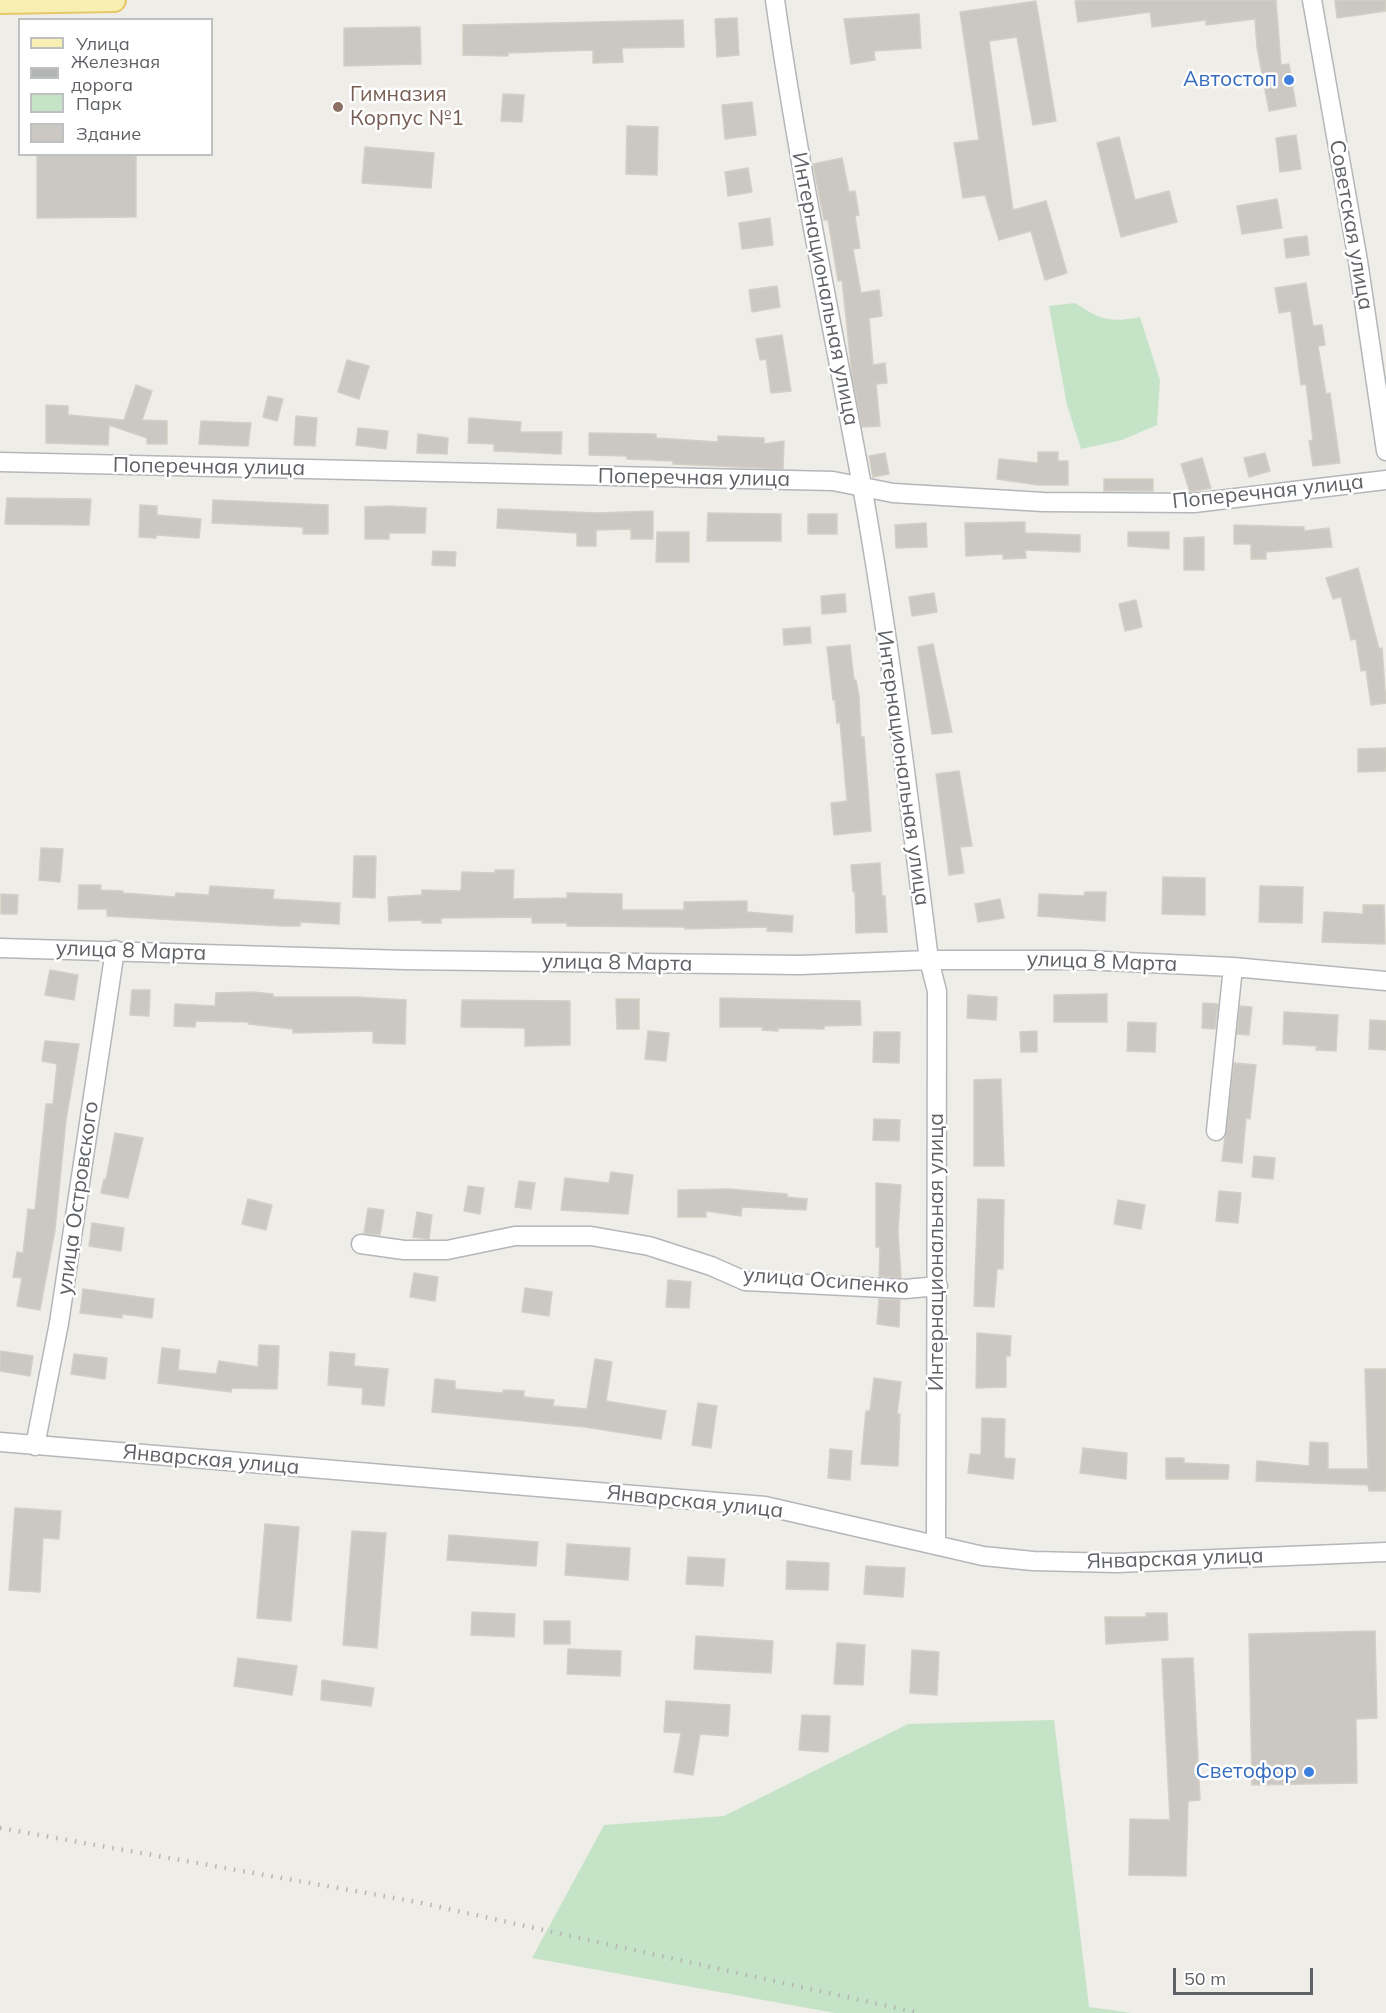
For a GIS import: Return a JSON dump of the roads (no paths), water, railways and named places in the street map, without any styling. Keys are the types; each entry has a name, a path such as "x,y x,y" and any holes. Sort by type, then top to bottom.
{"main road":[{"path":"0,2 114,0"}],"street":[{"name":"Интернациональная улица","path":"775,0 813,238 862,487 900,723 929,960 937,991 936,1545"},
{"name":"Советская улица","path":"1312,0 1358,261 1386,451"},
{"name":"Поперечная улица","path":"0,462 833,481 892,493 1043,502 1194,503 1386,480"},
{"name":"улица 8 Марта","path":"0,948 405,960 800,965 929,960 1084,960 1233,967 1386,981"},
{"name":"улица Островского","path":"35,1446 59,1323 115,950"},
{"path":"1216,1131 1233,967"},
{"name":"улица Осипенко","path":"361,1244 404,1250 447,1250 515,1236 591,1236 650,1246 711,1266 745,1281 905,1288 938,1286"},
{"name":"Январская улица","path":"0,1442 765,1506 1003,1558 1117,1563 1386,1552"}],"railway":[{"path":"0,1828 417,1902 919,2013"}],"place":[{"name":"Автостоп","path":"1289,80"},
{"name":"Гимназия Корпус №1","path":"338,107"},
{"name":"Светофор","path":"1309,1772"}]}
